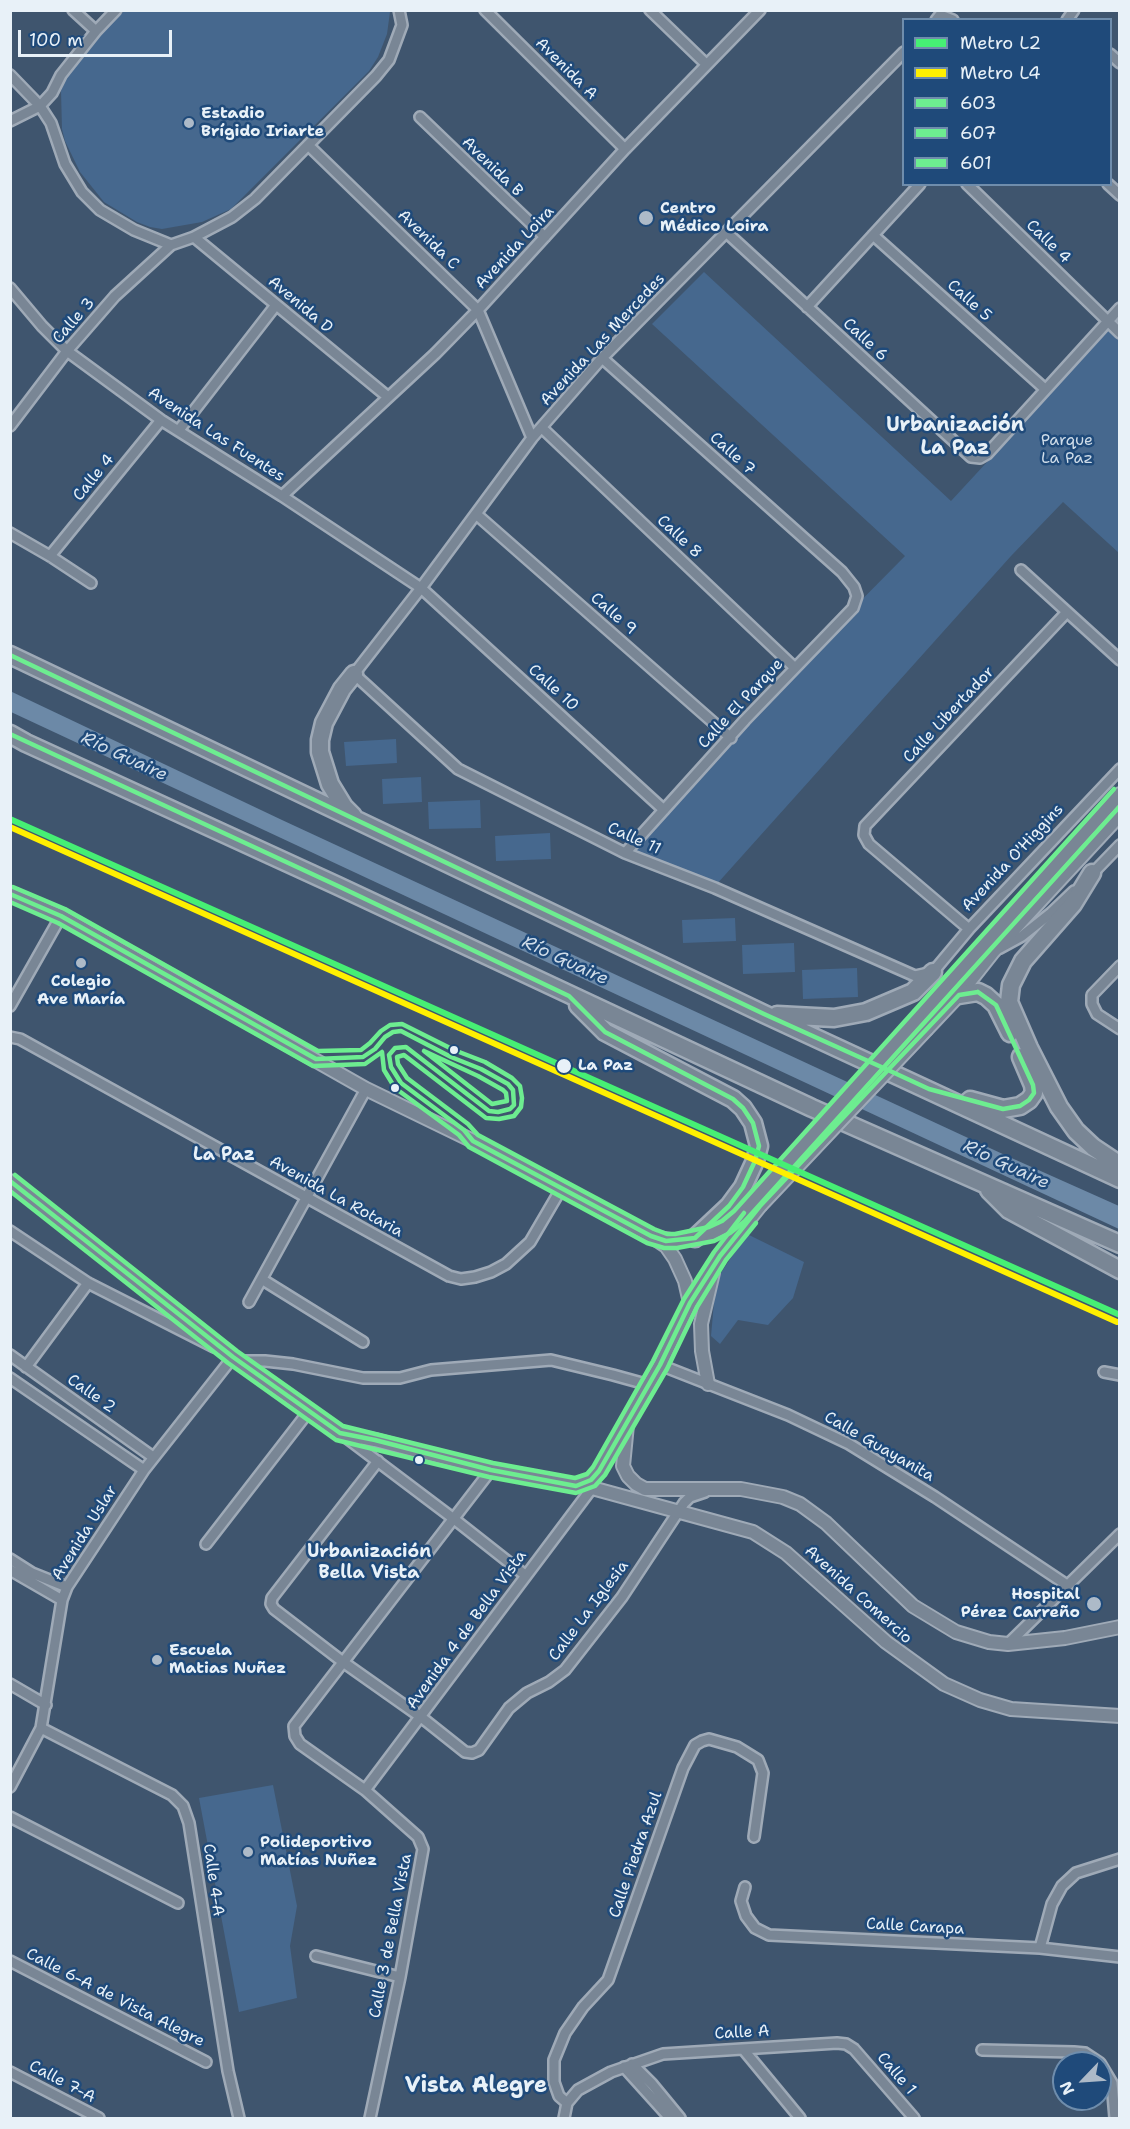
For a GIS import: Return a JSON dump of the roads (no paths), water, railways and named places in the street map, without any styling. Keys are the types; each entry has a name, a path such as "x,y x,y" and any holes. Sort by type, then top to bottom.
{"highway":[{"path":"10,655 764,1014 1119,1179"},
{"path":"354,674 342,689 324,723 320,752 330,784 338,798 344,807 363,824"},
{"path":"10,734 812,1108 1119,1244"},
{"path":"1092,873 1072,904 1023,961 1011,985 1009,1002 1016,1022 1044,1080 1064,1115 1092,1147 1119,1165"},
{"path":"764,1014 822,1018 858,1014 874,1010 913,992 933,972"},
{"path":"929,1089 1003,1109 1020,1106 1034,1093 1033,1085 996,1005 978,992 959,995"},
{"path":"569,996 605,1032 733,1099 743,1108 753,1123 759,1146 743,1187 729,1206 695,1238"},
{"path":"982,1183 1009,1210 1119,1270"}],"main road":[{"path":"576,1486 596,1477 648,1388 690,1303 757,1202 1119,794"},
{"path":"651,1236 666,1241 711,1234 726,1227 757,1202 959,995 993,952 1119,815"},
{"path":"10,894 61,916 366,1089 473,1141 651,1236 666,1246 675,1259 685,1281 690,1303"},
{"path":"10,1181 237,1359 340,1433"},
{"path":"708,1384 702,1351 701,1324 708,1290 720,1256"},
{"path":"627,1425 623,1466 628,1476 636,1484 645,1489 741,1489 783,1497 800,1504 826,1523 906,1599 925,1614 956,1632 989,1642 1008,1644 1065,1638 1119,1627"},
{"name":"Avenida Comercio","path":"340,1433 491,1470 592,1488 753,1532 786,1553 902,1656 944,1684 980,1700 1011,1709 1119,1716"}],"street":[{"path":"73,10 96,31"},
{"path":"10,121 40,106 52,93 62,75 96,31 116,10"},
{"path":"10,75 40,106 51,123 65,164 82,192 100,210 125,225 171,245 194,237 232,217 247,205 376,76 388,60 402,25 399,10"},
{"name":"Avenida A","path":"485,10 625,149"},
{"path":"650,10 706,64"},
{"name":"Avenida Loira","path":"282,496 435,354 625,149 760,10"},
{"name":"Avenida Las Mercedes","path":"354,674 532,438 602,358 902,53"},
{"name":"Avenida B","path":"420,117 545,237"},
{"name":"Avenida C","path":"308,144 478,310 532,438"},
{"path":"807,307 918,186"},
{"name":"Calle 4","path":"970,186 1119,333"},
{"name":"Calle 6","path":"726,232 971,458 980,458 987,454 1045,389"},
{"name":"Calle 5","path":"873,236 1045,389"},
{"name":"Avenida D","path":"194,237 388,397"},
{"name":"Calle 3","path":"10,426 67,351 115,296 171,245"},
{"name":"Avenida Las Fuentes","path":"10,288 67,351 161,420 282,496 421,588"},
{"path":"179,430 276,305"},
{"path":"1045,389 1119,308"},
{"name":"Calle 7","path":"602,358 842,572"},
{"name":"Calle 4","path":"50,556 161,420"},
{"name":"Calle 8","path":"542,428 795,668"},
{"name":"Calle 9","path":"476,514 731,738"},
{"path":"10,533 91,583"},
{"path":"1021,570 1119,660"},
{"name":"Calle El Parque","path":"625,853 745,720 853,608 857,596 854,587 842,572"},
{"name":"Calle 10","path":"421,588 664,810"},
{"name":"Calle Libertador","path":"969,929 869,844 864,835 865,826 1067,612"},
{"name":"Calle 11","path":"354,674 458,769 625,853 715,888 908,974 915,976 933,972"},
{"name":"Avenida O'Higgins","path":"933,972 969,929 1119,769"},
{"path":"993,952 1022,936 1044,919 1119,845"},
{"path":"10,1006 61,916"},
{"path":"1119,966 1092,995 1092,1004 1097,1014 1119,1029"},
{"name":"Avenida La Rotaria","path":"10,1037 20,1039 440,1272 461,1278 491,1272 521,1252 537,1233 561,1190"},
{"path":"249,1302 366,1089"},
{"path":"10,1231 88,1283 237,1359 292,1364 363,1378 400,1378 431,1370 551,1360 642,1383 648,1388"},
{"path":"263,1280 363,1342"},
{"path":"26,1367 88,1283"},
{"name":"Calle 2","path":"10,1355 153,1457"},
{"name":"Avenida Uslar","path":"10,1787 41,1728 62,1600 67,1587 153,1457 237,1359"},
{"name":"Calle Guayanita","path":"660,1365 788,1415 849,1444 935,1497 1067,1585"},
{"path":"1104,1372 1119,1376"},
{"name":"Calle 2","path":"10,1378 144,1470"},
{"path":"206,1544 309,1411"},
{"path":"340,1433 525,1575"},
{"path":"378,1461 272,1598 271,1604 274,1609 343,1662 421,1717"},
{"path":"343,1662 491,1470"},
{"name":"Avenida 4 de Bella Vista","path":"365,1790 592,1488"},
{"name":"Calle La Iglesia","path":"421,1717 465,1752 472,1753 479,1750 508,1708 527,1693 549,1682 565,1670 622,1597 690,1497 718,1488"},
{"path":"1008,1644 1119,1534"},
{"path":"10,1560 32,1573 67,1587"},
{"path":"10,1570 62,1600"},
{"name":"Calle 3 de Bella Vista","path":"343,1662 294,1726 295,1736 300,1744 365,1790 418,1837 423,1849 400,1977 370,2118"},
{"path":"10,1684 46,1705"},
{"name":"Calle 4-A","path":"41,1728 172,1795 183,1806 189,1823 228,2071 239,2118"},
{"name":"Calle Piedra Azul","path":"567,2103 559,2096 554,2082 554,2060 565,2033 583,2007 608,1980 683,1768 695,1745 709,1739 737,1747 758,1760 762,1773 754,1837"},
{"path":"10,1817 178,1903"},
{"path":"1040,1948 1052,1904 1062,1886 1076,1873 1119,1859"},
{"name":"Calle Carapa","path":"745,1887 741,1901 746,1916 755,1928 768,1935 1040,1948 1119,1957"},
{"path":"316,1956 400,1977"},
{"name":"Calle 6-A de Vista Alegre","path":"10,1961 206,2062"},
{"name":"Calle A","path":"628,2065 663,2054 837,2043 846,2044 854,2049"},
{"path":"743,2049 801,2118"},
{"name":"Calle 1","path":"854,2049 914,2118"},
{"path":"982,2050 1052,2052"},
{"path":"564,2118 567,2103 578,2090 628,2065"},
{"path":"628,2065 670,2118"},
{"path":"628,2065 652,2084 680,2118"},
{"name":"Calle 7-A","path":"10,2072 99,2118"},
{"path":"1112,2083 1115,2118"}],"water":[{"name":"Río Guaire","path":"10,691 282,820 1119,1206 1119,1229 11,712"}],"metro line":[{"name":"L2","path":"10,819 1120,1315"},
{"name":"L4","path":"10,827 1117,1322"}],"place":[{"name":"Estadio Brígido Iriarte","path":"189,123"},
{"name":"Centro Médico Loira","path":"646,218"},
{"name":"Colegio Ave María","path":"81,963"},
{"name":"La Paz","path":"564,1066"},
{"name":"Hospital Pérez Carreño","path":"1094,1604"},
{"name":"Escuela Matias Nuñez","path":"157,1660"},
{"name":"Polideportivo Matías Nuñez","path":"248,1852"}],"district":[{"name":"Urbanización La Paz","path":"955,438"},
{"name":"La Paz","path":"224,1155"},
{"name":"Urbanización Bella Vista","path":"369,1562"},
{"name":"Vista Alegre","path":"476,2086"}],"park label":[{"name":"Parque La Paz","path":"1067,450"}]}
